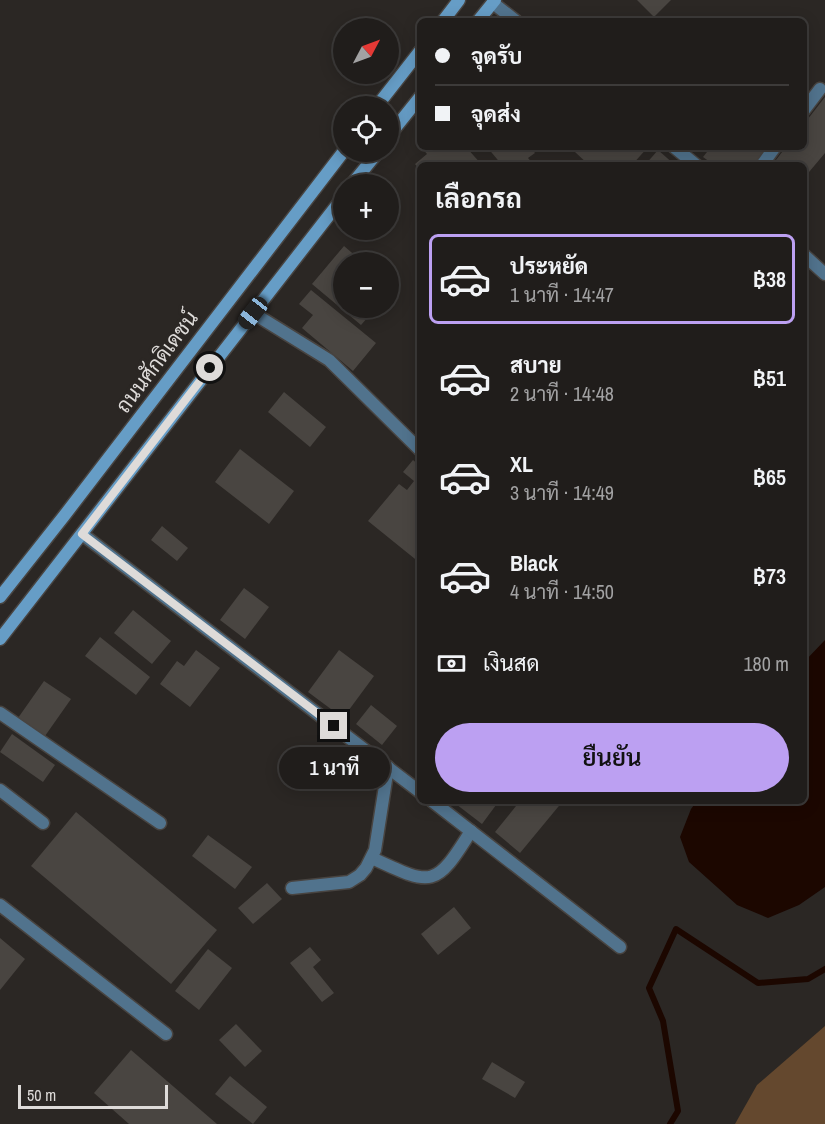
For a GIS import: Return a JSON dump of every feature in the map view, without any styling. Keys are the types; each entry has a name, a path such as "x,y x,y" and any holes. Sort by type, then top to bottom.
{"main road":[{"path":"445,18 459,0"},
{"path":"480,18 494,1"},
{"path":"385,96 417,55"},
{"path":"399,123 417,101"},
{"name":"ถนนศักดิเดชน์","path":"0,597 336,162"},
{"path":"360,174 370,162"},
{"path":"0,639 333,210"}],"street":[{"path":"494,1 513,18"},
{"path":"807,106 820,89"},
{"path":"678,150 692,162"},
{"path":"807,258 825,274"},
{"path":"253,313 329,360 417,447"},
{"path":"82,534 417,790"},
{"path":"0,713 160,823"},
{"path":"292,888 349,882 366,868 372,858 378,834 388,767"},
{"path":"0,789 43,824"},
{"path":"436,804 620,947"},
{"path":"372,858 411,876 429,879 442,872 453,860 471,831"},
{"path":"0,905 166,1034"}],"shaded area":[{"path":"825,640 825,887 799,905 768,918 737,905 689,862 680,837 695,804 807,804 807,659"},
{"path":"825,1026 825,1124 735,1124 757,1085"}],"building":[{"path":"637,0 671,0 654,17"},
{"path":"825,97 825,153 807,174 807,162 774,162 784,150 807,150 807,120"},
{"path":"424,150 469,150 479,162 417,162 427,154"},
{"path":"490,150 532,150 535,153 528,158 531,162 500,162"},
{"path":"577,150 645,150 635,162 586,162 575,152"},
{"path":"658,150 672,162 648,162"},
{"path":"709,150 766,150 757,162 710,162 703,157"},
{"path":"344,246 351,252 339,252"},
{"path":"333,259 333,302 312,284"},
{"path":"311,290 333,308 333,318 345,318 376,343 353,371 302,328 313,315 299,304"},
{"path":"353,318 367,318 361,325"},
{"path":"284,392 326,427 310,447 268,412"},
{"path":"240,449 294,491 269,524 215,482"},
{"path":"413,460 417,463 417,561 368,521 399,484 407,490 414,481 403,472"},
{"path":"162,526 188,548 177,561 151,540"},
{"path":"244,588 269,607 245,639 220,620"},
{"path":"133,610 171,641 152,664 114,633"},
{"path":"100,637 150,677 136,695 85,656"},
{"path":"196,650 220,668 190,707 160,684 177,661 184,666"},
{"path":"339,650 374,676 343,718 308,692"},
{"path":"44,681 71,699 45,736 18,718"},
{"path":"371,705 397,726 382,745 356,724"},
{"path":"12,734 55,765 43,782 0,752"},
{"path":"456,804 497,804 482,824"},
{"path":"518,804 561,804 520,853 495,832"},
{"path":"76,812 217,930 171,984 31,866"},
{"path":"208,835 252,867 235,889 192,856"},
{"path":"267,883 282,899 253,924 238,908"},
{"path":"454,907 471,928 438,955 421,934"},
{"path":"0,938 25,959 0,990"},
{"path":"310,947 321,960 313,967 334,993 322,1002 290,963"},
{"path":"208,949 232,968 199,1010 175,991"},
{"path":"236,1024 262,1051 245,1067 219,1040"},
{"path":"131,1050 217,1124 129,1124 94,1093"},
{"path":"492,1062 525,1082 515,1098 482,1079"},
{"path":"230,1076 267,1107 253,1124 215,1094"}],"waterway":[{"path":"670,1124 678,1111 663,1021 649,988 676,929 758,983 808,979 825,969"}],"route":[{"path":"210,368 82,534 334,726"}]}
